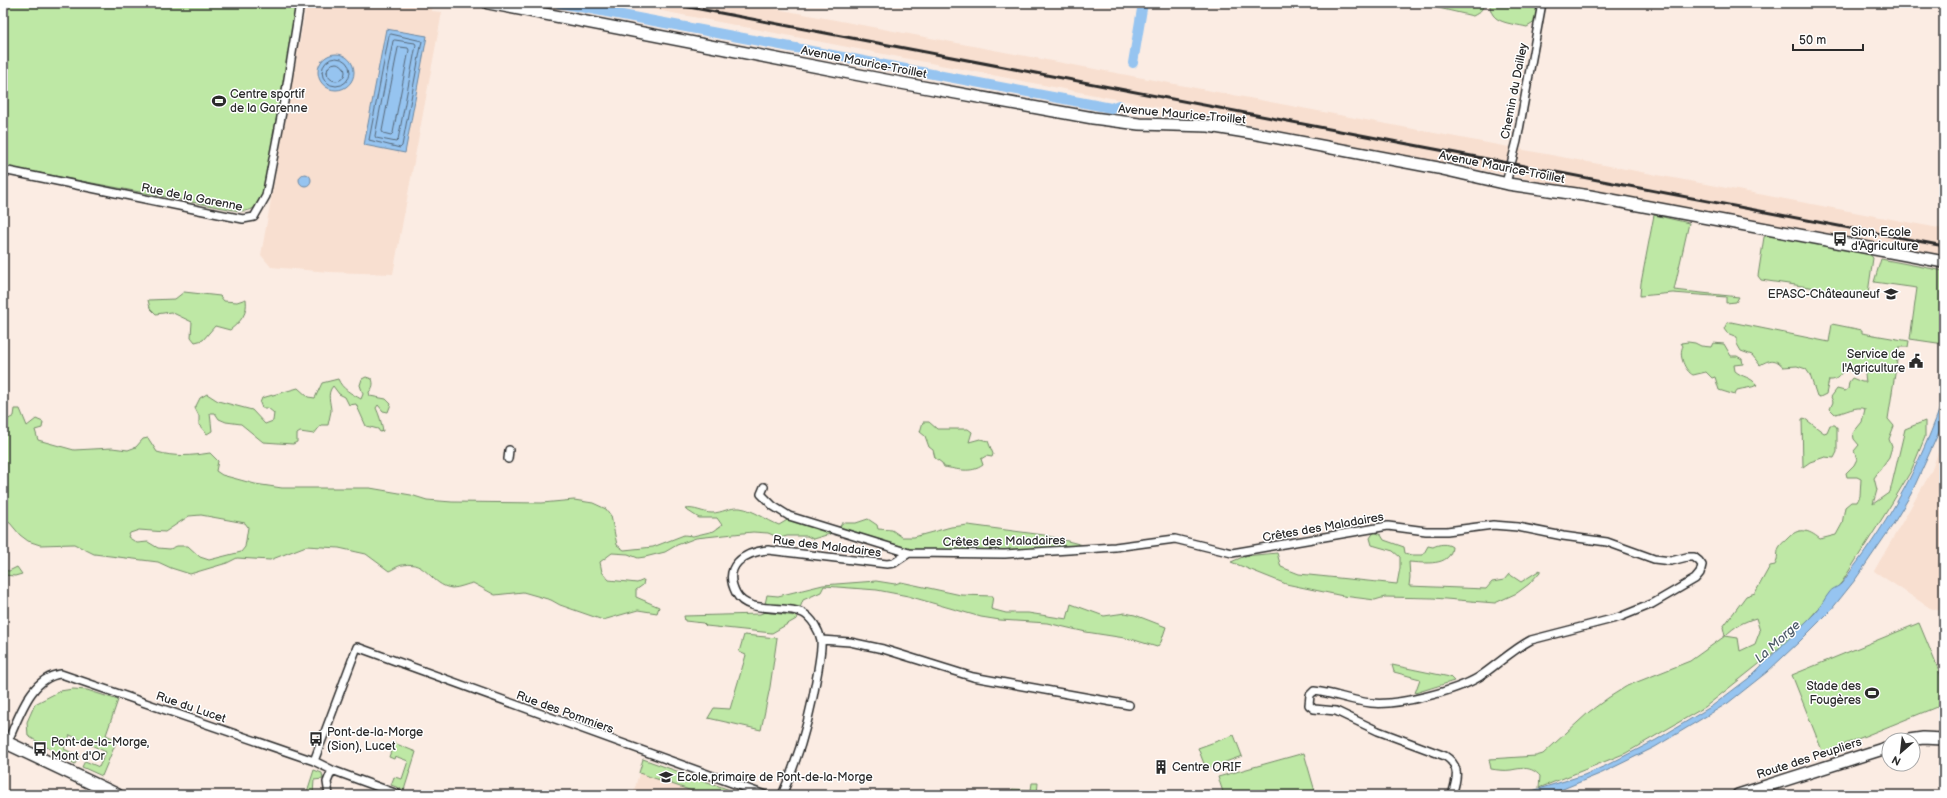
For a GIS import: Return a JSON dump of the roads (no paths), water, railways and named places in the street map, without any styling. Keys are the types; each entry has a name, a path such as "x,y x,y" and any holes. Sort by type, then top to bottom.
{"main road":[{"path":"5,742 117,795"}],"street":[{"name":"Rue de la Garenne","path":"3,170 243,219 254,217 266,196 286,91 300,3"},
{"name":"Avenue Maurice-Troillet","path":"488,3 886,80 1094,118 1139,124 1209,126 1252,133 1445,170 1506,184 1590,196 1944,262"},
{"name":"Chemin du Dailley","path":"1506,184 1517,141 1542,3"},
{"path":"508,459 509,450"},
{"name":"Crêtes des Maladaires","path":"764,488 761,494 772,506 789,516 909,553 1013,553 1115,547 1175,539 1232,553 1388,526 1426,531 1447,531 1494,525 1518,527 1563,536 1607,542 1654,559 1671,561 1694,557 1699,560 1702,565 1700,572 1695,579 1652,604 1620,617 1531,640 1510,652 1478,677 1445,691 1391,703 1371,703 1328,692 1314,691 1310,695 1309,705 1314,709 1336,711 1378,731 1444,756 1452,761 1457,773 1452,795"},
{"name":"Rue des Maladaires","path":"821,640 813,621 802,613 749,605 741,600 735,592 732,578 735,565 744,556 755,551 768,550 887,564 894,563 909,553"},
{"path":"782,795 801,744 812,704 821,640 850,642 883,648 973,677 1129,705"},
{"name":"Rue des Pommiers","path":"314,761 357,647 765,795"},
{"name":"Rue du Lucet","path":"5,742 34,690 44,679 51,675 61,674 314,761 332,770 400,795"},
{"path":"1921,739 1944,739"},
{"name":"Route des Peupliers","path":"1738,795 1881,749"},
{"path":"329,795 327,782 332,770"}],"water":[{"path":"386,29 427,36 405,153 364,145"},
{"path":"340,54 349,59 353,65 353,79 349,85 340,90 332,90 323,85 319,79 318,68 323,59 329,55"},
{"path":"307,174 310,175 310,185 303,186 300,185 299,178 300,175"},
{"name":"La Morge","path":"1944,396 1944,421 1911,494 1892,526 1855,580 1831,610 1799,642 1767,672 1728,703 1655,747 1602,773 1558,791 1545,795 1519,795 1584,775 1605,766 1656,740 1712,706 1749,678 1815,613 1830,591 1842,583 1865,552 1892,510 1916,466 1936,420"}],"waterway":[{"path":"559,3 1111,108 1119,105"},
{"path":"1133,63 1143,3"}],"railway":[{"path":"668,3 1944,246"}],"place":[{"name":"Centre sportif de la Garenne","path":"219,101"},
{"name":"Sion, Ecole d'Agriculture","path":"1840,239"},
{"name":"EPASC-Châteauneuf","path":"1891,294"},
{"name":"Service de l'Agriculture","path":"1916,361"},
{"name":"Stade des Fougères","path":"1872,693"},
{"name":"Pont-de-la-Morge (Sion), Lucet","path":"316,739"},
{"name":"Pont-de-la-Morge, Mont d'Or","path":"40,749"},
{"name":"Centre ORIF","path":"1161,767"},
{"name":"Ecole primaire de Pont-de-la-Morge","path":"666,777"}]}
